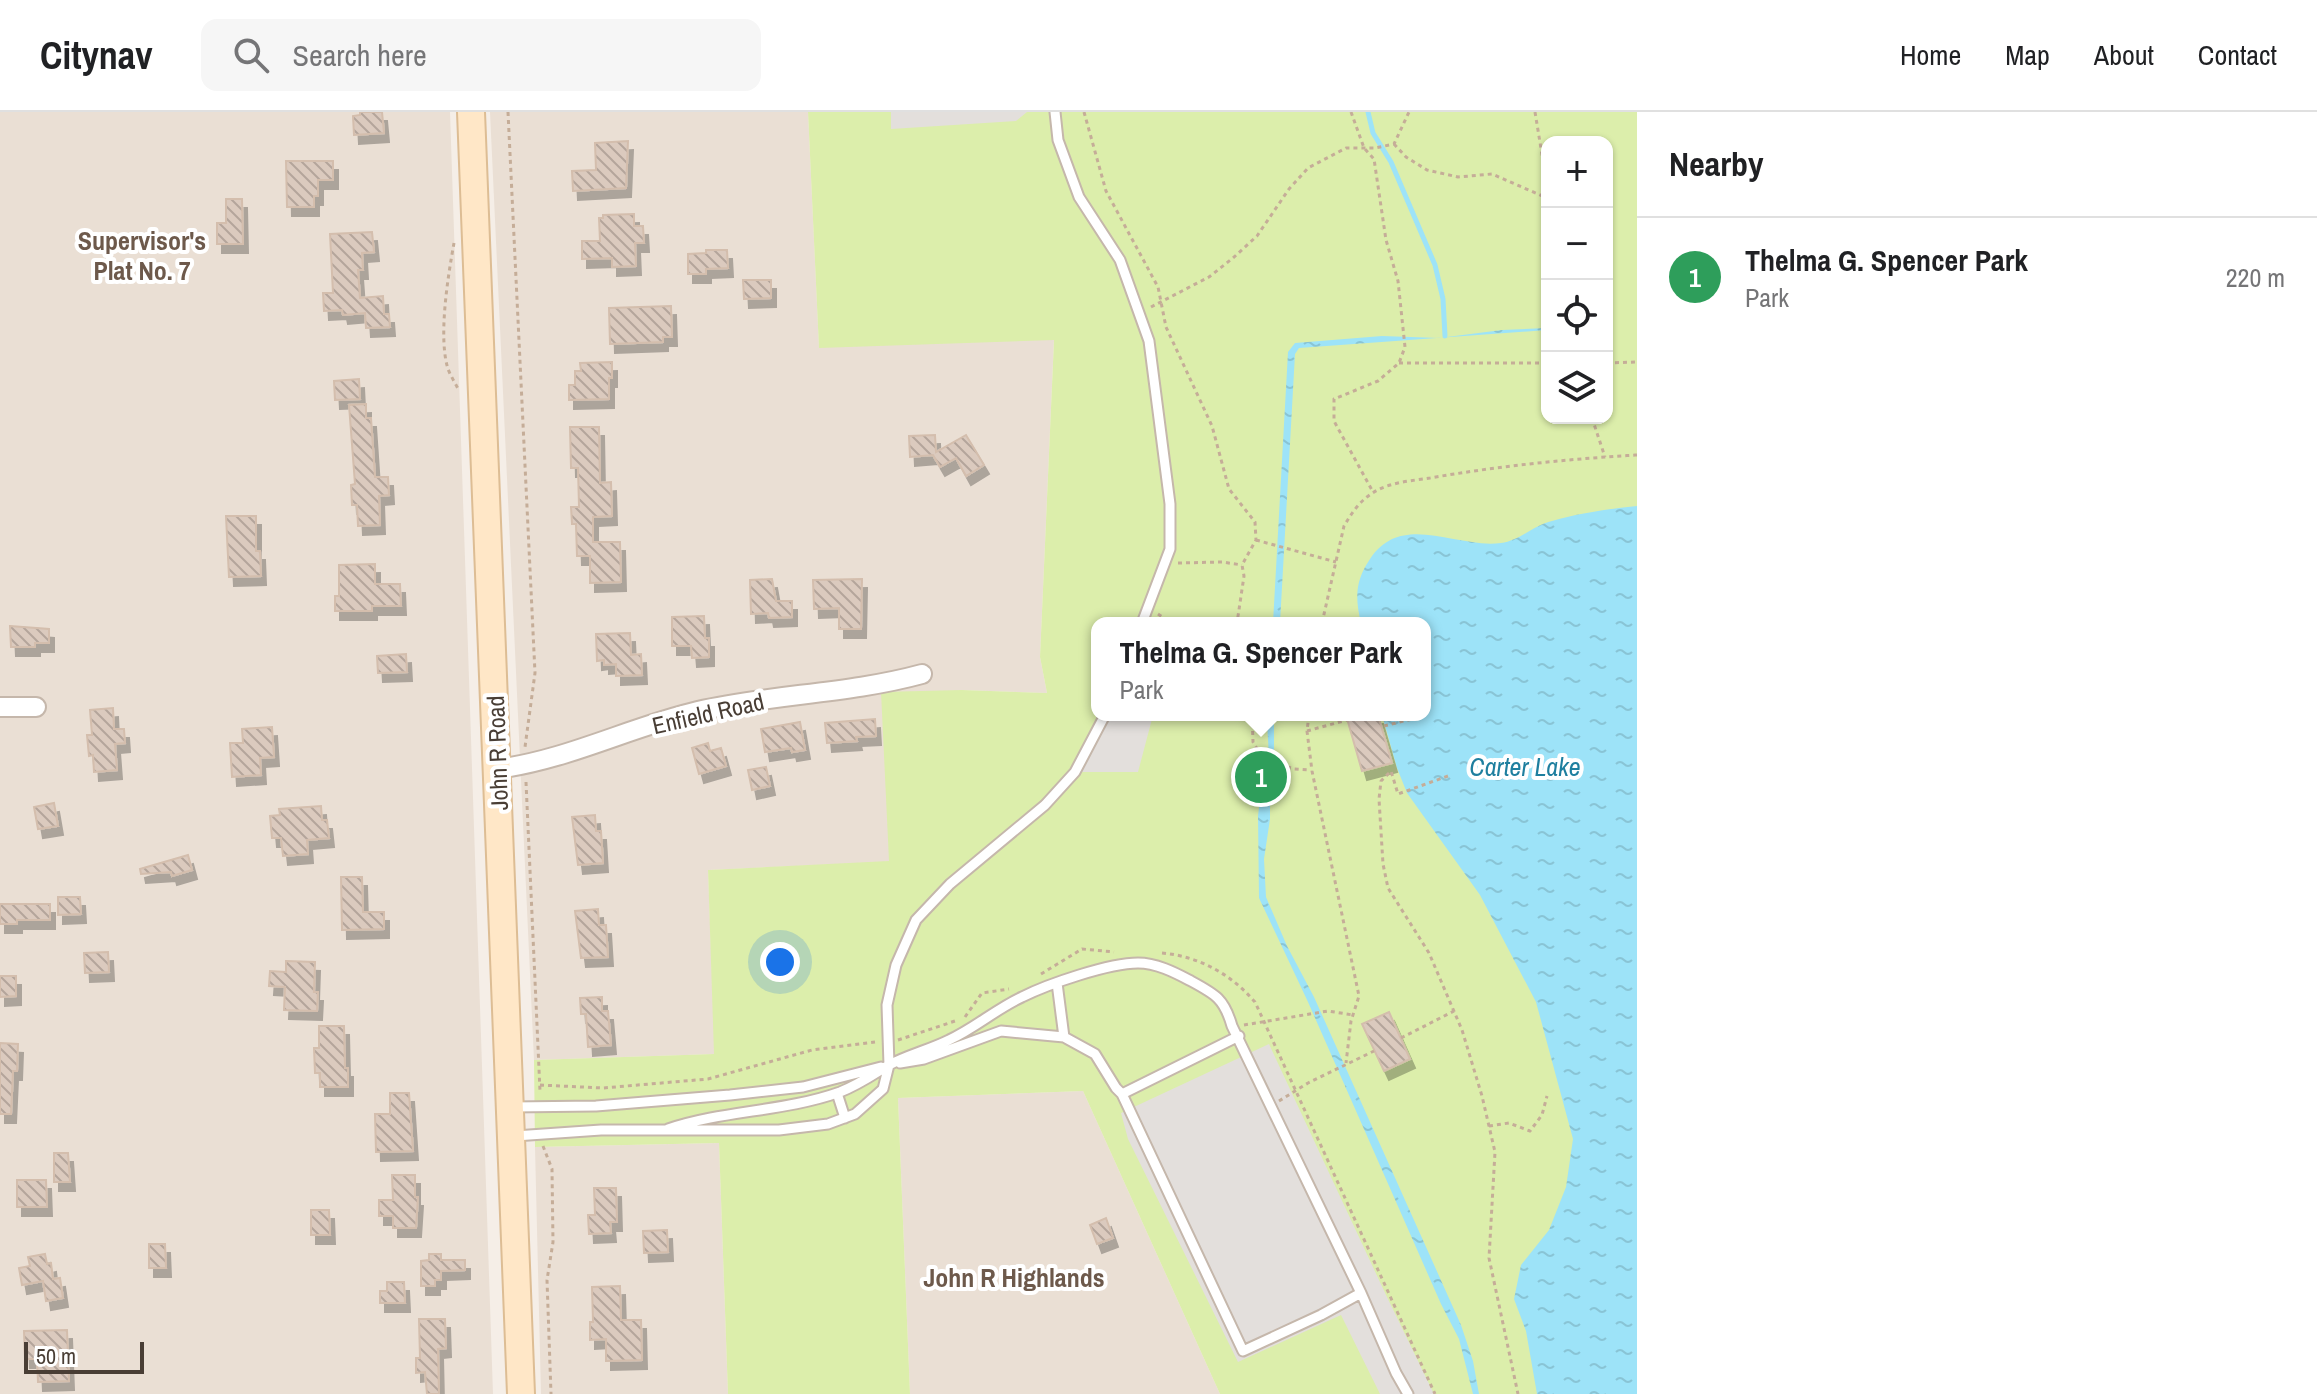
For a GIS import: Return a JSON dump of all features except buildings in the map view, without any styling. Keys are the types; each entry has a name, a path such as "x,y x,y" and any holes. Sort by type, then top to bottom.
{"main road":[{"name":"John R Road","path":"471,112 521,1394"}],"street":[{"name":"Enfield Road","path":"497,769 544,761 695,712 745,702 869,686 922,674"},
{"path":"0,707 36,707"}],"lane":[{"path":"1055,112 1058,140 1079,197 1120,260 1149,341 1170,504 1170,549 1144,617"},
{"path":"512,1136 601,1130 779,1130 828,1124 855,1114 883,1089 889,1065 887,1005 896,965 916,920 950,884 1055,794 1075,772 1102,721"},
{"path":"668,1129 700,1118 783,1106 837,1093 862,1083 889,1065 948,1041 1020,997 1057,983 1095,971 1138,963 1168,969 1216,994 1227,1008 1232,1026 1408,1394"},
{"path":"1057,983 1064,1037"},
{"path":"511,1107 596,1106 803,1087 924,1059 1001,1031 1064,1037 1095,1054 1122,1094 1243,1351 1361,1293"},
{"path":"1122,1094 1239,1036"},
{"path":"837,1093 845,1118"},
{"path":"694,1098 700,1118"}],"path":[{"path":"508,112 535,673 525,747"},
{"path":"1084,112 1106,191 1158,287 1166,327 1212,426 1229,489 1255,522 1256,540 1242,565 1244,576 1238,617"},
{"path":"1351,112 1364,148 1374,159 1386,240 1398,281 1405,347 1399,363 1378,381 1334,399 1334,421 1373,492"},
{"path":"1392,145 1409,112"},
{"path":"1535,112 1541,148"},
{"path":"1140,314 1209,277 1233,258 1257,236 1289,189 1308,168 1346,148 1392,145"},
{"path":"1392,145 1427,170 1458,177 1492,174 1541,195"},
{"path":"1613,363 1637,362"},
{"path":"1399,363 1541,363"},
{"path":"1594,424 1605,457"},
{"path":"1323,617 1344,526 1350,514 1373,492 1392,484 1530,463 1637,455"},
{"path":"1256,540 1336,562"},
{"path":"1165,562 1242,565"},
{"path":"1252,721 1253,742 1263,759 1312,771"},
{"path":"1308,721 1312,771 1359,996 1346,1063"},
{"path":"1307,731 1343,721"},
{"path":"1384,726 1404,721"},
{"path":"1448,776 1398,794 1391,771 1381,781 1379,799 1383,864 1388,888 1429,953 1454,1011 1482,1096 1495,1152 1489,1258 1518,1394"},
{"path":"526,782 540,1091"},
{"path":"1039,975 1082,949 1115,952"},
{"path":"1155,952 1181,954 1214,968 1240,985 1255,1002 1435,1394"},
{"path":"540,1085 603,1088 708,1079 812,1050 904,1040 964,1019 982,993 1014,988"},
{"path":"1232,1026 1328,1011 1353,1015"},
{"path":"1401,1038 1454,1011"},
{"path":"1272,1105 1346,1063 1374,1051"},
{"path":"1489,1126 1509,1123 1530,1131 1542,1115 1547,1096"},
{"path":"543,1146 552,1169 553,1242 547,1280 551,1394"}],"shaded area":[{"name":"Supervisor's Plat No. 7","path":"0,112 450,112 493,1394 0,1394"},
{"path":"490,112 808,112 819,347 1054,339 1040,657 1047,693 962,690 889,862 708,870 715,1054 534,1060"},
{"path":"891,112 1027,112 1016,121 891,129"},
{"path":"1102,721 1151,721 1138,772 1075,772"},
{"path":"1269,1044 1434,1394 1380,1394 1341,1315 1238,1362 1128,1139 1121,1113"},
{"name":"John R Highlands","path":"1083,1091 1220,1394 910,1394 898,1098"},
{"path":"719,1143 728,1394 541,1394 535,1147"}],"green space":[{"path":"808,112 1637,112 1637,1394 1220,1394 1083,1091 898,1098 910,1394 728,1394 719,1143 535,1147 534,1060 714,1054 708,870 889,861 881,692 962,690 1047,693 1040,657 1054,340 819,348"}],"water":[{"path":"1502,330 1541,330 1442,338"},
{"path":"1382,336 1438,338 1299,348 1295,354 1280,617 1273,617 1288,352 1295,343"},
{"name":"Carter Lake","path":"1637,506 1637,1394 1537,1394 1526,1331 1514,1299 1521,1265 1549,1230 1566,1187 1573,1139 1536,1002 1480,895 1407,793 1384,721 1431,721 1431,617 1360,617 1358,590 1361,575 1370,559 1383,545 1398,537 1414,534 1501,543 1545,523"},
{"path":"1267,721 1274,721 1270,819 1264,859 1266,897 1461,1325 1473,1361 1479,1394 1473,1394 1459,1339 1259,898 1258,816 1263,773 1268,770"}],"waterway":[{"path":"1368,112 1373,133 1391,162 1435,265 1443,299 1445,336"}],"place":[{"name":"Thelma G. Spencer Park","path":"1261,777"}],"district":[{"name":"Supervisor's Plat No. 7","path":"142,255"},
{"name":"John R Highlands","path":"1014,1277"}]}
